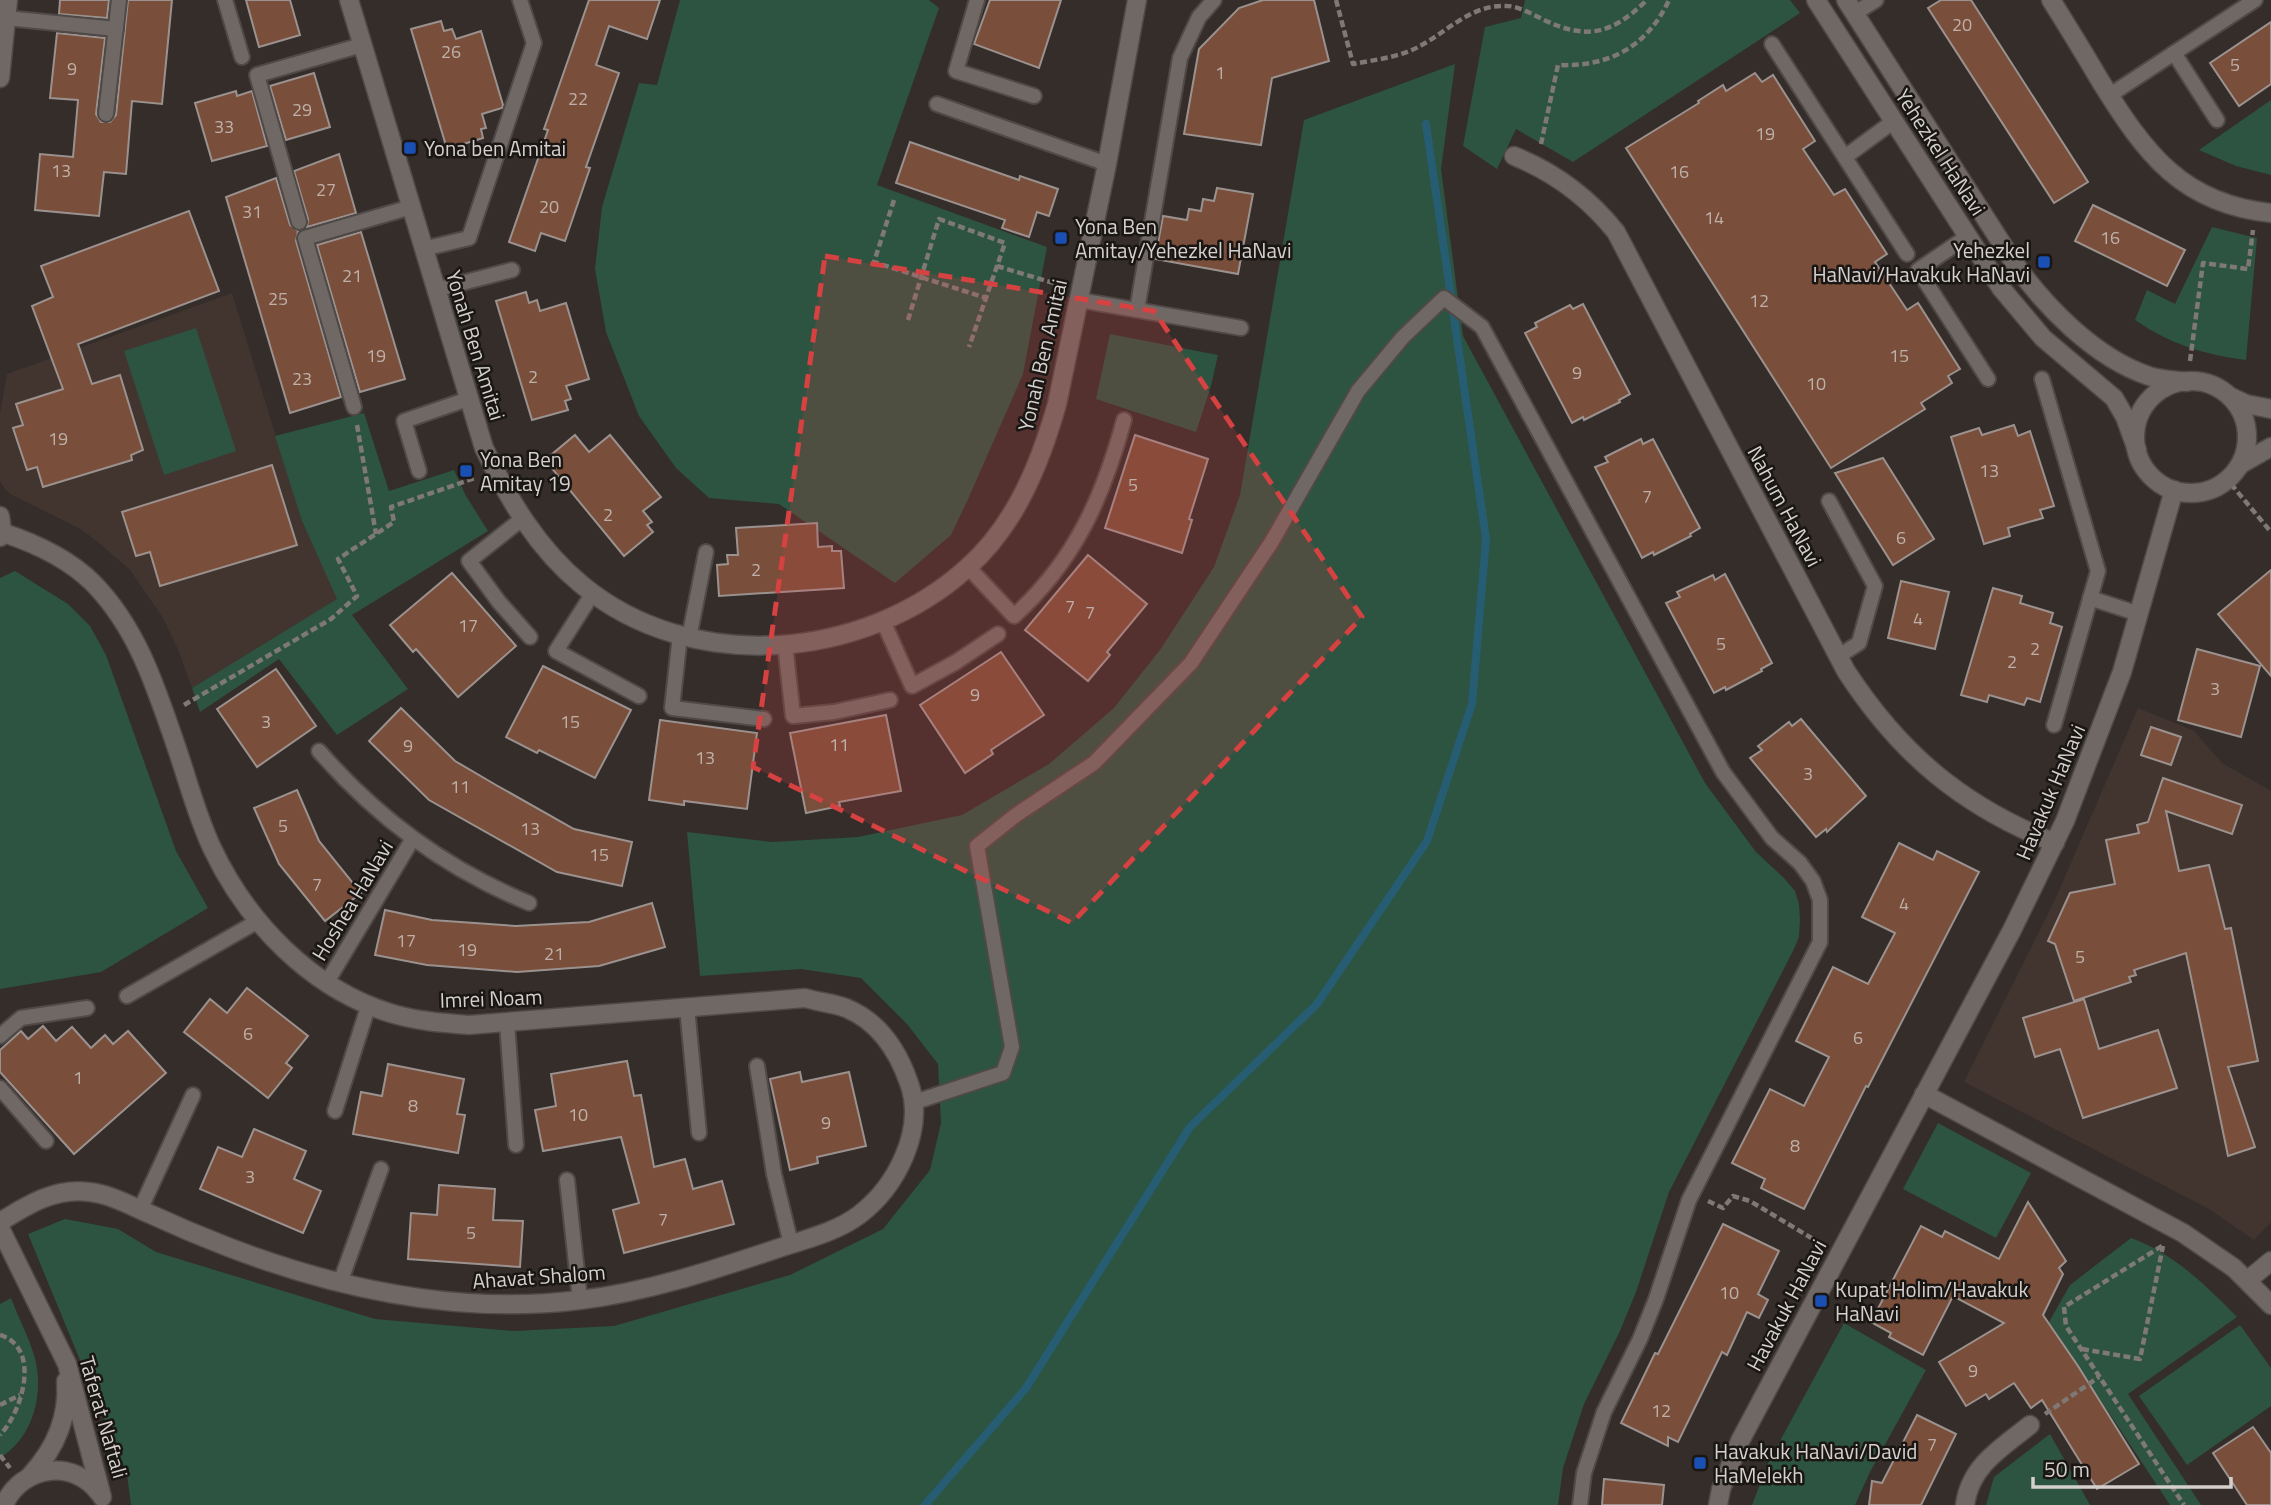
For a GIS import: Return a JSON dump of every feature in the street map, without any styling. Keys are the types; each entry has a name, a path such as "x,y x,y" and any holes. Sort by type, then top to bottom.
{"street":[{"name":"Yonah Ben Amitai","path":"348,0 484,448 522,519 552,557 593,593 615,608 651,626 730,645 822,640 905,612 939,592 968,567 994,540 1008,519 1033,476 1057,404 1107,164 1137,0"},
{"name":"Yehezkel HaNavi","path":"1816,0 2001,288 2032,327 2114,398 2125,417 2137,450"},
{"path":"2051,0 2135,135 2168,171 2208,197 2263,212"},
{"name":"Yehezkel HaNavi","path":"1851,7 2013,261 2040,296 2068,325 2126,366 2152,377 2187,382"},
{"path":"0,78 7,9"},
{"name":"Nahum HaNavi","path":"1514,156 1578,191 1616,232 1839,656 1875,713 1929,770 1973,803 1998,818 2054,843"},
{"path":"2271,409 2246,404 2205,383 2187,382 2162,390 2144,408 2135,433 2137,450 2147,472 2159,483 2174,490 2198,493 2213,489 2228,480 2241,464 2271,447"},
{"path":"2228,395 2243,415 2247,432 2241,464"},
{"name":"Havakuk HaNavi","path":"1718,1505 1721,1489 1740,1441 2012,930 2054,843 2105,720 2139,614 2174,490"},
{"name":"Imrei Noam","path":"0,528 59,556 91,581 106,597 131,632 142,653 211,846 232,885 258,921 285,950 327,982 351,997 389,1012 428,1022 469,1026 805,998 847,1009 878,1029 900,1057 911,1089 913,1124"},
{"path":"1924,1094 2183,1233 2220,1257 2248,1280 2271,1306"},
{"name":"Ahavat Shalom","path":"0,1222 41,1199 76,1191 103,1195 229,1247 340,1283 397,1296 456,1303 516,1304 580,1300 646,1288 717,1269 819,1234 858,1216 886,1190 905,1159 913,1124"},
{"name":"Taferat Naftali","path":"0,1228 61,1350 72,1378 104,1501"},
{"path":"2248,1280 2271,1261"},
{"name":"Taferat Naftali","path":"0,1493 25,1480 52,1449 62,1427 67,1400 61,1350"},
{"path":"1965,1505 1970,1484 1984,1461 2030,1425"},
{"path":"4,1505 9,1495 25,1480 51,1470 69,1472 85,1478 104,1501"}],"lane":[{"path":"106,114 119,0"},
{"path":"225,0 242,57"},
{"path":"423,249 469,238 534,43 520,0"},
{"path":"977,0 956,71 1034,96"},
{"path":"1137,310 1181,58 1199,17 1214,0"},
{"path":"1851,7 1876,0"},
{"path":"2109,95 2255,0"},
{"path":"7,9 116,29"},
{"path":"1772,44 1907,254"},
{"path":"299,222 257,75 362,45"},
{"path":"2174,52 2217,120"},
{"path":"937,104 1107,164"},
{"path":"1845,158 1894,121"},
{"path":"354,407 305,237 411,207"},
{"path":"1968,236 1919,270 1988,379"},
{"path":"435,290 512,271"},
{"path":"1080,295 1137,310 1241,328"},
{"path":"912,1103 1003,1073 1012,1047 977,846 1016,815 1094,763 1191,663 1271,543 1358,391 1403,338 1444,298 1482,327 1723,772 1772,838 1800,863 1813,881 1820,900 1820,942 1692,1194 1640,1339 1604,1412 1584,1473 1580,1505"},
{"path":"2042,379 2098,571 2054,724"},
{"path":"419,471 404,421 468,400"},
{"path":"968,567 1014,617 1031,601 1061,567 1084,528 1103,486 1124,420"},
{"path":"1829,501 1875,586 1859,643 1839,656"},
{"path":"522,519 469,561 493,595 530,637"},
{"path":"706,552 685,636 672,708 764,719"},
{"path":"593,593 556,651 639,696"},
{"path":"2090,598 2139,614"},
{"path":"883,621 912,685 956,662 998,634"},
{"path":"785,644 793,716 834,712 890,700"},
{"path":"319,751 357,793 412,839 461,871 529,903"},
{"name":"Hoshea HaNavi","path":"327,982 412,839"},
{"path":"127,996 258,921"},
{"path":"335,1111 369,1004"},
{"path":"687,1007 699,1133"},
{"path":"0,1036 21,1018 87,1008"},
{"path":"507,1023 516,1145"},
{"path":"757,1066 774,1174 791,1244"},
{"path":"0,1088 46,1141"},
{"path":"140,1210 193,1095"},
{"path":"340,1283 381,1169"},
{"path":"567,1180 580,1300"}],"path":[{"path":"1336,0 1353,64 1419,47 1459,19 1479,11 1507,6 1562,29 1591,32 1613,27 1632,15 1647,0"},
{"path":"1536,166 1558,65 1583,66 1599,63 1633,46 1662,15 1669,0"},
{"path":"894,201 874,262 986,298"},
{"path":"2187,382 2203,263 2248,269 2263,212"},
{"path":"908,320 939,219 1005,243 969,347"},
{"path":"997,266 1080,295"},
{"path":"354,407 376,534"},
{"path":"165,716 331,619 357,596 338,559 394,522 391,507 495,471"},
{"path":"2228,480 2271,532"},
{"path":"1692,1194 1723,1208 1733,1196 1750,1201 1839,1255"},
{"path":"2183,1233 2064,1307 2066,1326 2185,1505"},
{"path":"2081,1349 2140,1359 2163,1246"},
{"path":"0,1335 8,1338 21,1353 25,1365 15,1416 0,1435"},
{"path":"2030,1425 2099,1377"},
{"path":"0,1405 21,1394"}],"highlighted area":[{"path":"825,256 1154,311 1362,617 1072,923 753,767"}],"shaded area":[{"path":"232,293 302,521 338,599 192,688 163,618 130,570 79,528 10,494 2,485 0,413 7,374"},
{"path":"2138,708 2194,731 2222,763 2271,791 2271,1222 2254,1240 2209,1209 1964,1082 2054,902"}],"green space":[{"path":"680,0 929,0 939,8 877,185 1047,247 1023,374 969,497 951,535 895,583 779,504 709,498 676,468 639,416 606,332 595,269 602,207 639,83 657,85"},
{"path":"1525,0 1790,0 1800,13 1573,162 1516,129 1497,169 1463,146 1485,27 1521,18"},
{"path":"1455,64 1441,169 1463,336 1705,783 1756,852 1795,891 1799,904 1799,937 1793,951 1669,1192 1636,1292 1584,1404 1563,1468 1558,1505 131,1505 127,1474 28,1234 65,1219 118,1229 156,1252 375,1319 514,1331 614,1326 790,1275 883,1229 930,1170 941,1123 938,1064 907,1024 861,978 801,969 700,976 687,832 772,842 858,837 962,815 1049,764 1114,708 1160,650 1214,567 1240,495 1304,120"},
{"path":"2271,100 2271,175 2236,166 2199,150"},
{"path":"2212,227 2257,238 2246,360 2188,347 2161,336 2135,320 2147,290 2175,304"},
{"path":"196,328 236,451 164,475 124,351"},
{"path":"1110,334 1218,355 1196,432 1096,399"},
{"path":"364,413 389,491 454,470 466,496 488,531 352,615 408,689 337,735 279,659 200,712 192,688 337,599 302,521 275,436"},
{"path":"15,571 68,604 90,626 106,655 176,851 208,908 101,972 0,989 0,578"},
{"path":"1938,1123 2031,1173 1996,1238 1903,1189"},
{"path":"2131,1238 2175,1261 2237,1317 2128,1394 2201,1505 2170,1505 2049,1322 2070,1285"},
{"path":"11,1298 34,1355 38,1384 29,1426 12,1449 0,1458 0,1304"},
{"path":"1844,1323 1926,1370 1855,1505 1752,1505 1768,1463"},
{"path":"2240,1325 2271,1368 2271,1406 2187,1465 2139,1396"},
{"path":"2050,1434 2090,1505 1986,1505 1994,1477"}],"building":[{"path":"60,0 109,0 107,18 59,14"},
{"path":"128,0 172,0 162,104 132,101 126,174 104,172 99,216 35,210 40,154 73,157 78,100 50,98 57,33 105,38 96,114 101,122 110,122 116,115"},
{"path":"246,0 290,0 300,35 259,47"},
{"path":"589,0 660,0 647,39 609,26 596,65 619,73 586,167 590,168 565,241 541,233 535,251 509,242 548,130 544,129"},
{"path":"990,0 1061,0 1039,68 974,44"},
{"path":"1263,0 1314,0 1329,61 1272,78 1261,145 1184,134 1199,49 1239,8"},
{"path":"1941,0 1971,0 2088,182 2054,203 1928,8"},
{"path":"441,21 444,31 452,29 456,39 481,31 503,105 502,108 482,114 486,128 481,129 483,138 447,149 411,29"},
{"path":"2271,22 2271,84 2239,106 2210,63"},
{"path":"314,73 330,127 286,140 270,86"},
{"path":"1755,73 1762,82 1773,75 1815,141 1803,149 1834,195 1845,189 1887,254 1875,262 1907,310 1918,303 1960,369 1948,376 1952,383 1921,403 1925,409 1831,468 1626,148 1723,85 1726,91"},
{"path":"236,91 237,96 252,91 267,146 212,161 195,103"},
{"path":"910,142 1019,180 1020,176 1058,189 1049,216 1037,212 1029,237 1002,228 1005,220 896,183"},
{"path":"339,154 356,213 307,227 308,219 294,171"},
{"path":"276,178 290,225 298,231 296,241 341,397 290,413 226,197"},
{"path":"1217,188 1253,194 1238,274 1155,259 1163,216 1187,220 1189,209 1201,211 1203,199 1214,201"},
{"path":"2093,205 2185,250 2167,286 2075,241"},
{"path":"189,211 219,291 78,344 92,384 120,375 143,450 131,455 132,460 43,487 37,467 27,470 13,428 23,425 16,404 63,389 32,306 53,297 41,266"},
{"path":"361,232 405,379 360,392 317,245"},
{"path":"526,292 529,303 537,300 540,311 566,303 589,379 566,386 571,399 565,401 568,410 532,420 496,301"},
{"path":"1583,304 1630,394 1584,420 1583,417 1572,423 1525,333 1537,327 1535,323 1570,305 1573,309"},
{"path":"2014,425 2018,436 2030,431 2054,506 2040,510 2043,518 2008,528 2010,536 1984,544 1951,437 1979,428 1982,435"},
{"path":"575,435 589,452 610,435 661,497 643,511 652,522 647,525 653,532 624,556 545,460"},
{"path":"1135,435 1208,459 1189,519 1192,520 1182,553 1105,528"},
{"path":"1641,439 1643,444 1653,439 1700,528 1690,534 1691,536 1654,555 1653,552 1642,558 1595,467 1608,462 1605,457"},
{"path":"1883,458 1934,539 1893,565 1835,473"},
{"path":"272,465 297,545 160,586 150,552 136,556 122,512"},
{"path":"817,523 818,547 832,546 832,551 841,551 844,588 719,596 717,565 728,564 727,555 738,555 736,528"},
{"path":"1088,555 1147,604 1107,652 1110,655 1088,681 1025,630"},
{"path":"2271,570 2271,676 2218,614"},
{"path":"452,573 516,646 458,697 416,649 413,652 390,625"},
{"path":"1725,574 1772,663 1726,690 1725,687 1714,693 1666,603 1680,597 1677,592 1713,575 1715,580"},
{"path":"1901,581 1949,592 1935,649 1888,638"},
{"path":"1993,588 2022,596 2020,603 2053,613 2050,623 2062,627 2040,702 2027,698 2024,705 1989,695 1987,702 1961,695"},
{"path":"2197,649 2260,666 2241,737 2178,720"},
{"path":"1001,652 1044,715 991,750 993,754 965,773 920,705"},
{"path":"543,666 631,710 595,778 506,737"},
{"path":"276,669 316,726 257,767 217,709"},
{"path":"401,708 455,761 496,785 574,829 632,842 622,886 557,872 429,800 369,741"},
{"path":"886,715 901,791 839,802 840,806 806,813 790,733"},
{"path":"1801,719 1866,796 1827,832 1826,829 1816,837 1750,758 1762,750 1758,746 1789,722 1792,726"},
{"path":"660,720 757,733 747,809 684,801 684,805 649,800"},
{"path":"2151,727 2181,737 2171,765 2141,755"},
{"path":"2163,778 2242,805 2232,834 2166,811 2179,871 2209,865 2225,929 2231,928 2258,1061 2228,1067 2255,1147 2228,1156 2186,953 2134,970 2136,975 2129,977 2131,982 2074,1001 2055,944 2048,941 2070,893 2115,884 2106,840 2139,833 2137,825 2148,822"},
{"path":"297,790 319,841 361,893 325,921 279,864 254,808"},
{"path":"1899,843 1933,860 1937,851 1979,872 1804,1209 1761,1188 1765,1179 1732,1163 1770,1089 1804,1106 1829,1057 1796,1041 1833,967 1868,984 1895,933 1862,917"},
{"path":"652,903 665,947 599,966 517,972 427,965 375,955 385,910 432,920 516,926 589,922"},
{"path":"247,988 308,1036 286,1063 292,1068 268,1098 184,1032 210,999 227,1013"},
{"path":"2084,999 2099,1049 2158,1030 2177,1088 2083,1118 2060,1049 2035,1057 2023,1018"},
{"path":"43,1026 56,1041 72,1027 91,1048 105,1035 113,1044 128,1031 166,1073 74,1154 0,1072 0,1050 21,1031 28,1039"},
{"path":"627,1061 634,1096 641,1095 654,1167 685,1159 693,1189 722,1181 734,1224 624,1253 613,1210 639,1203 621,1137 543,1151 535,1110 556,1106 551,1074"},
{"path":"388,1064 464,1079 457,1114 465,1115 458,1153 353,1134 361,1092 382,1096"},
{"path":"800,1072 802,1082 849,1072 866,1146 817,1157 818,1163 790,1170 770,1079"},
{"path":"254,1129 306,1151 294,1179 321,1191 303,1233 200,1189 218,1147 242,1157"},
{"path":"439,1185 495,1189 493,1220 523,1221 520,1267 408,1259 411,1213 437,1215"},
{"path":"2028,1202 2066,1261 2059,1268 2063,1274 2043,1315 2139,1464 2097,1489 2042,1400 2031,1408 2014,1383 1989,1399 1986,1394 1966,1406 1939,1362 2004,1323 1953,1296 1923,1355 1889,1337 1891,1333 1871,1322 1921,1226 1942,1237 1945,1231 1999,1259"},
{"path":"1723,1224 1779,1251 1758,1294 1768,1300 1759,1318 1747,1312 1727,1355 1722,1352 1678,1442 1668,1437 1668,1446 1621,1423"},
{"path":"1917,1415 1956,1434 1921,1505 1869,1505 1872,1481 1882,1483"},
{"path":"2253,1427 2271,1453 2271,1505 2247,1505 2213,1453"},
{"path":"1604,1479 1664,1485 1662,1505 1602,1505"}],"waterway":[{"path":"925,1505 1026,1388 1190,1127 1317,1004 1427,841 1472,704 1486,539 1426,124"}],"place":[{"name":"Yona ben Amitai","path":"410,148"},
{"name":"Yona Ben Amitay/Yehezkel HaNavi","path":"1061,238"},
{"name":"Yehezkel HaNavi/Havakuk HaNavi","path":"2044,262"},
{"name":"Yona Ben Amitay 19","path":"466,471"},
{"name":"Kupat Holim/Havakuk HaNavi","path":"1821,1301"},
{"name":"Havakuk HaNavi/David HaMelekh","path":"1700,1463"}]}
